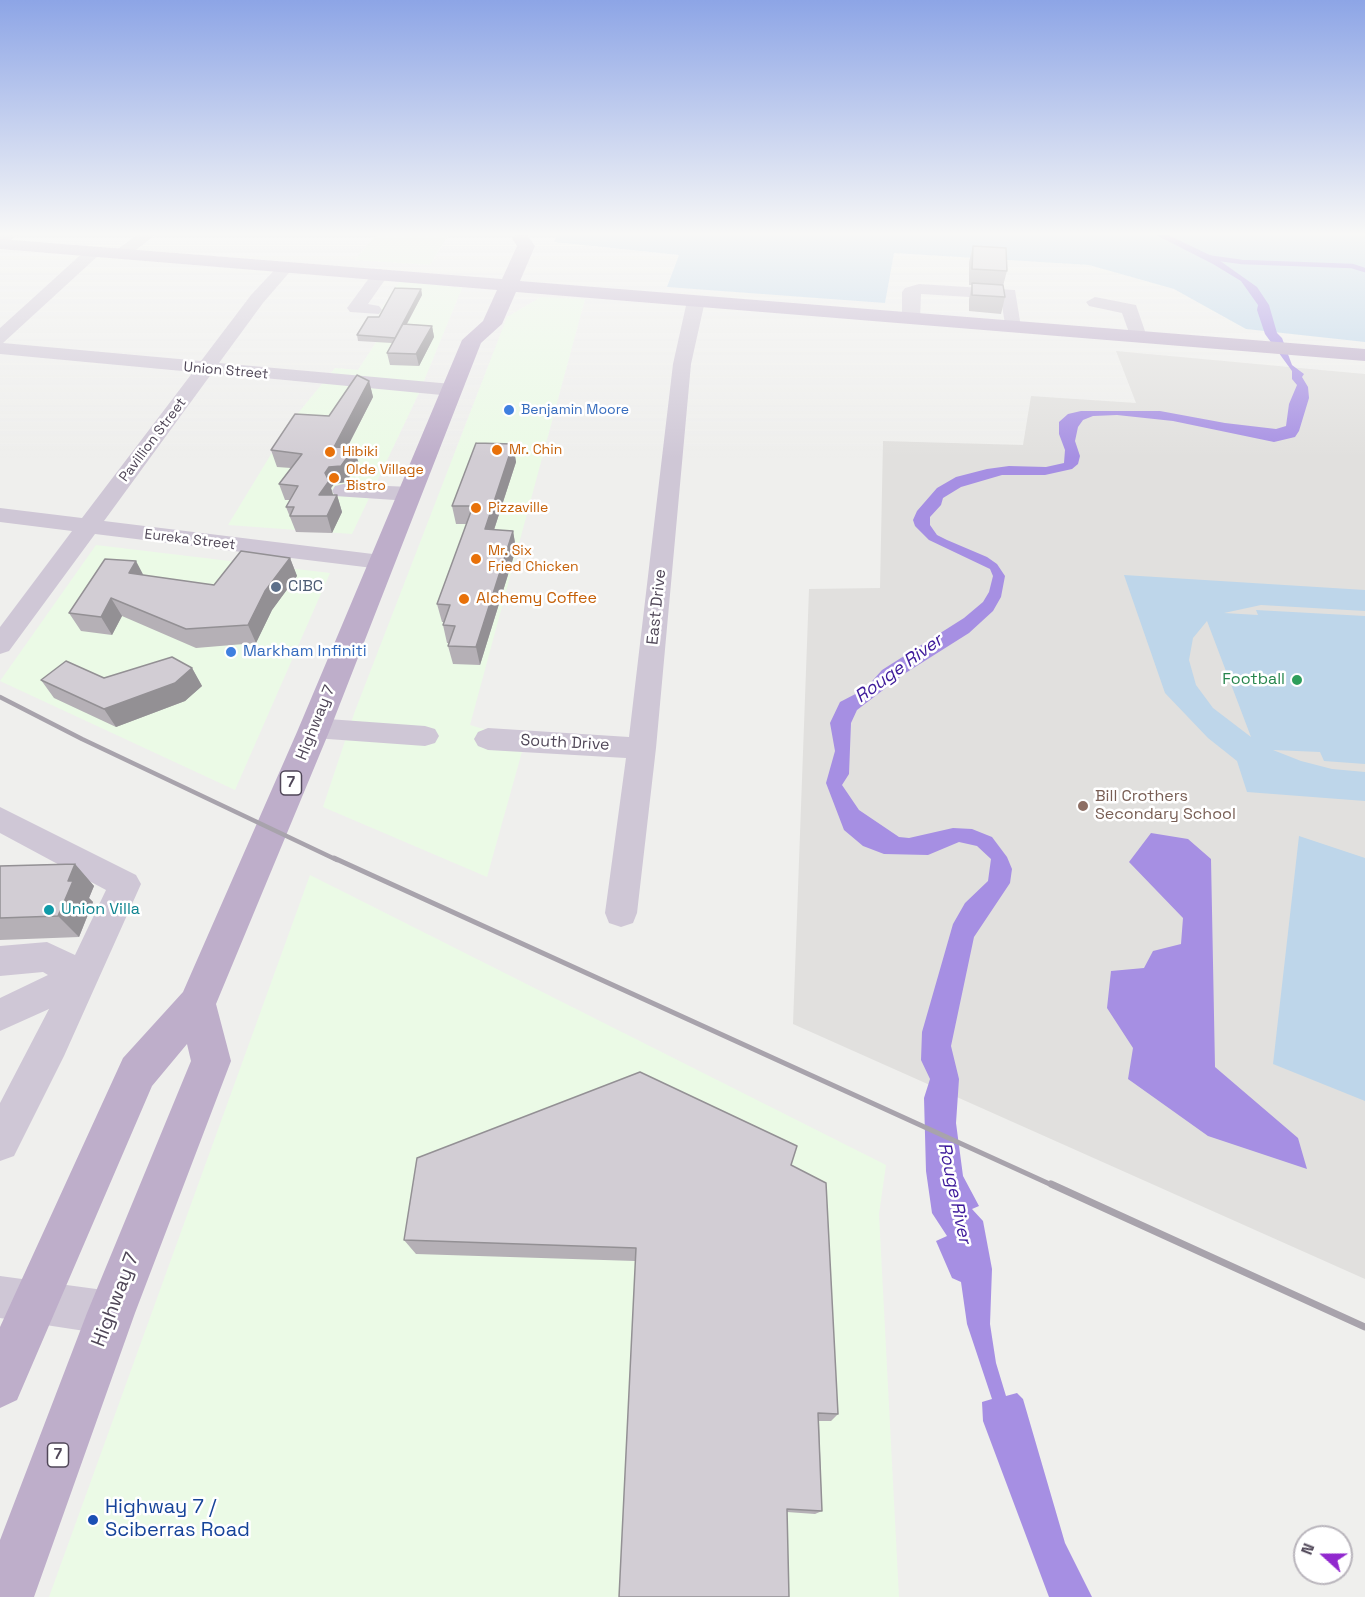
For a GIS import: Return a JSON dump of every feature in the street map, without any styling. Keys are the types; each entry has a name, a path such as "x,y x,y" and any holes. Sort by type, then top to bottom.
{"main road":[{"name":"Highway 7","path":"0,1383 18,1300 137,1072 197,1004 314,728 472,340 492,324 498,310"},
{"path":"798,310 1365,355"},
{"name":"Highway 7","path":"470,318 468,322 472,340"},
{"name":"Highway 7","path":"6,1597 111,1313 211,1061 197,1004"}],"street":[{"path":"0,338 31,310"},
{"name":"Pavillion Street","path":"0,645 249,310"},
{"path":"365,310 373,310"},
{"name":"East Drive","path":"621,913 642,748 682,364 694,310"},
{"path":"911,310 911,319"},
{"path":"1010,310 1012,327"},
{"path":"1130,310 1138,337"},
{"name":"Union Street","path":"0,348 452,390"},
{"path":"343,491 410,494"},
{"name":"Eureka Street","path":"0,515 87,528 381,562"},
{"path":"314,728 424,736"},
{"name":"South Drive","path":"488,739 642,748"},
{"path":"0,819 125,884 51,1044 0,1142"},
{"path":"0,961 47,957 82,976"},
{"path":"0,1015 82,976"},
{"path":"18,1300 111,1313"}],"shaded area":[{"path":"381,310 453,310 419,393 352,534 228,525 290,423 335,368 358,370 393,316 378,314"},
{"path":"520,310 582,310 470,725 525,741 487,877 323,807 355,711 507,317"},
{"path":"1211,310 1365,310 1365,342 1246,329"},
{"name":"Bill Crothers Secondary School","path":"1116,351 1365,374 1365,1279 793,1024 809,589 880,588 883,441 1023,445 1031,396 1136,403"},
{"path":"96,545 330,573 235,790 0,681"},
{"path":"1124,575 1365,590 1365,611 1261,605 1224,613 1258,615 1256,610 1365,616 1365,764 1324,761 1320,752 1273,750 1301,761 1332,769 1365,772 1365,801 1247,792 1237,761 1208,738 1165,693","holes":["1207,621 1251,737 1213,708 1196,685 1189,660 1193,638"]},
{"path":"1299,836 1365,858 1365,1101 1273,1064"},
{"path":"310,875 886,1165 879,1214 899,1597 49,1597"}],"water":[{"name":"Rouge River","path":"1257,310 1270,310 1277,333 1282,338 1292,365 1304,374 1302,377 1308,387 1309,398 1295,437 1274,442 1173,421 1117,415 1093,416 1083,420 1078,427 1075,441 1080,456 1078,464 1072,469 1045,475 1002,475 961,487 943,498 941,505 930,517 930,525 937,535 987,557 997,564 1005,576 1001,597 993,611 969,633 904,674 857,710 851,723 849,774 842,785 859,810 899,837 909,838 953,828 972,829 992,837 1007,857 1012,869 1010,883 974,937 951,1046 959,1079 956,1123 963,1176 979,1206 972,1209 983,1221 992,1269 990,1324 996,1363 1006,1396 1017,1393 1023,1399 1065,1543 1092,1597 1049,1597 983,1421 982,1402 992,1399 967,1324 961,1282 952,1278 936,1241 947,1236 932,1213 926,1171 924,1098 930,1079 921,1060 922,1032 953,924 965,903 988,881 991,859 977,846 959,842 928,855 884,854 863,846 844,830 826,783 835,751 830,723 840,702 865,689 882,670 964,618 983,602 989,592 993,576 990,569 929,540 915,526 913,520 917,511 937,488 956,477 987,469 1009,466 1046,467 1064,463 1065,450 1059,434 1059,422 1068,414 1081,411 1160,411 1225,423 1276,429 1286,426 1289,404 1297,385 1292,379 1292,371 1265,334"},
{"path":"1151,833 1188,839 1211,859 1215,1067 1298,1138 1307,1169 1208,1136 1128,1079 1133,1048 1107,1008 1111,971 1144,968 1153,951 1181,944 1183,918 1129,862"}],"building":[{"path":"383,310 410,310 395,338 357,335 368,317 379,317"},
{"path":"403,324 432,326 416,354 387,353"},
{"path":"357,375 369,381 334,447 354,448 341,466 329,467 325,473 329,481 319,495 337,495 327,516 290,516 294,507 286,507 298,486 279,484 302,454 271,450 295,414 329,416"},
{"path":"476,443 513,444 485,529 513,531 476,647 448,646 455,626 443,625 450,605 437,604 473,506 452,506"},
{"path":"241,551 290,558 265,591 248,625 186,629 111,598 101,617 69,613 105,559 136,561 129,573 214,585"},
{"path":"172,657 192,668 175,683 104,709 41,680 66,661 104,678"},
{"path":"75,864 68,881 73,881 58,916 0,918 0,866"},
{"path":"640,1072 797,1146 791,1165 826,1183 838,1414 818,1413 822,1511 787,1509 789,1597 619,1597 636,1248 404,1240 417,1158"}],"railway":[{"path":"0,697 82,739 337,860"},
{"path":"334,858 1054,1186"},
{"path":"1051,1184 1365,1327"}],"place":[{"name":"Benjamin Moore","path":"509,410"},
{"name":"Mr. Chin","path":"497,450"},
{"name":"Hibiki","path":"330,452"},
{"name":"Olde Village Bistro","path":"334,478"},
{"name":"Pizzaville","path":"476,508"},
{"name":"Mr. Six Fried Chicken","path":"476,559"},
{"name":"CIBC","path":"276,587"},
{"name":"Alchemy Coffee","path":"464,599"},
{"name":"Markham Infiniti","path":"231,652"},
{"name":"Football","path":"1297,680"},
{"name":"Bill Crothers Secondary School","path":"1083,806"},
{"name":"Union Villa","path":"49,910"},
{"name":"Highway 7 / Sciberras Road","path":"93,1520"}]}
